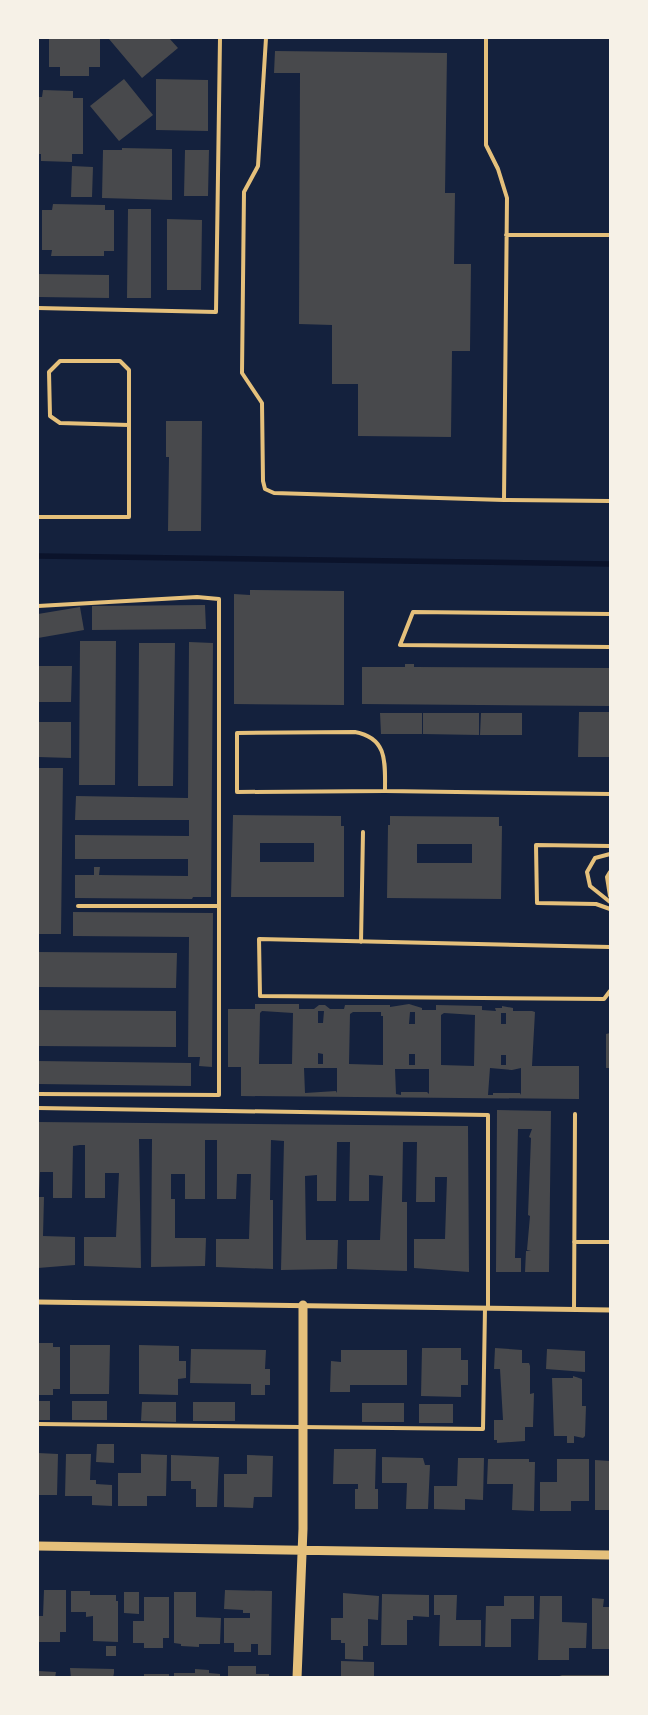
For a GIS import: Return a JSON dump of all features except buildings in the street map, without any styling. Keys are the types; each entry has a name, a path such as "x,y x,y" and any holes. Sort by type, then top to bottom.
{"street":[{"path":"38,1302 610,1310"},
{"path":"297,1678 302,1552 303,1305"},
{"path":"38,1546 302,1552 610,1555"}],"lane":[{"path":"38,308 216,312 220,38"},
{"path":"266,38 258,166 244,192 242,374 262,404 263,481 265,489 274,493 504,500 610,501"},
{"path":"486,38 486,145 498,169 506,198 504,500"},
{"path":"506,234 610,235"},
{"path":"38,517 129,517 129,424 129,370 120,361 60,361 49,372 50,416 60,423 129,424"},
{"path":"38,606 197,597 219,599 219,1095 38,1094"},
{"path":"610,614 413,612 400,645 610,648"},
{"path":"385,791 385,767 379,744 373,737 366,734 355,732 237,732 237,792 385,791 610,794"},
{"path":"361,942 363,832"},
{"path":"610,846 536,845 537,902 596,904 610,909"},
{"path":"610,854 595,858 587,872 590,886 610,902"},
{"path":"610,872 607,877 610,896"},
{"path":"78,906 219,906"},
{"path":"610,947 259,939 260,996 604,998 610,991"},
{"path":"38,1108 488,1115 487,1308 483,1429 302,1425 38,1424"},
{"path":"574,1309 575,1114"},
{"path":"574,1242 610,1242"}],"waterway":[{"path":"38,556 610,564"}]}
